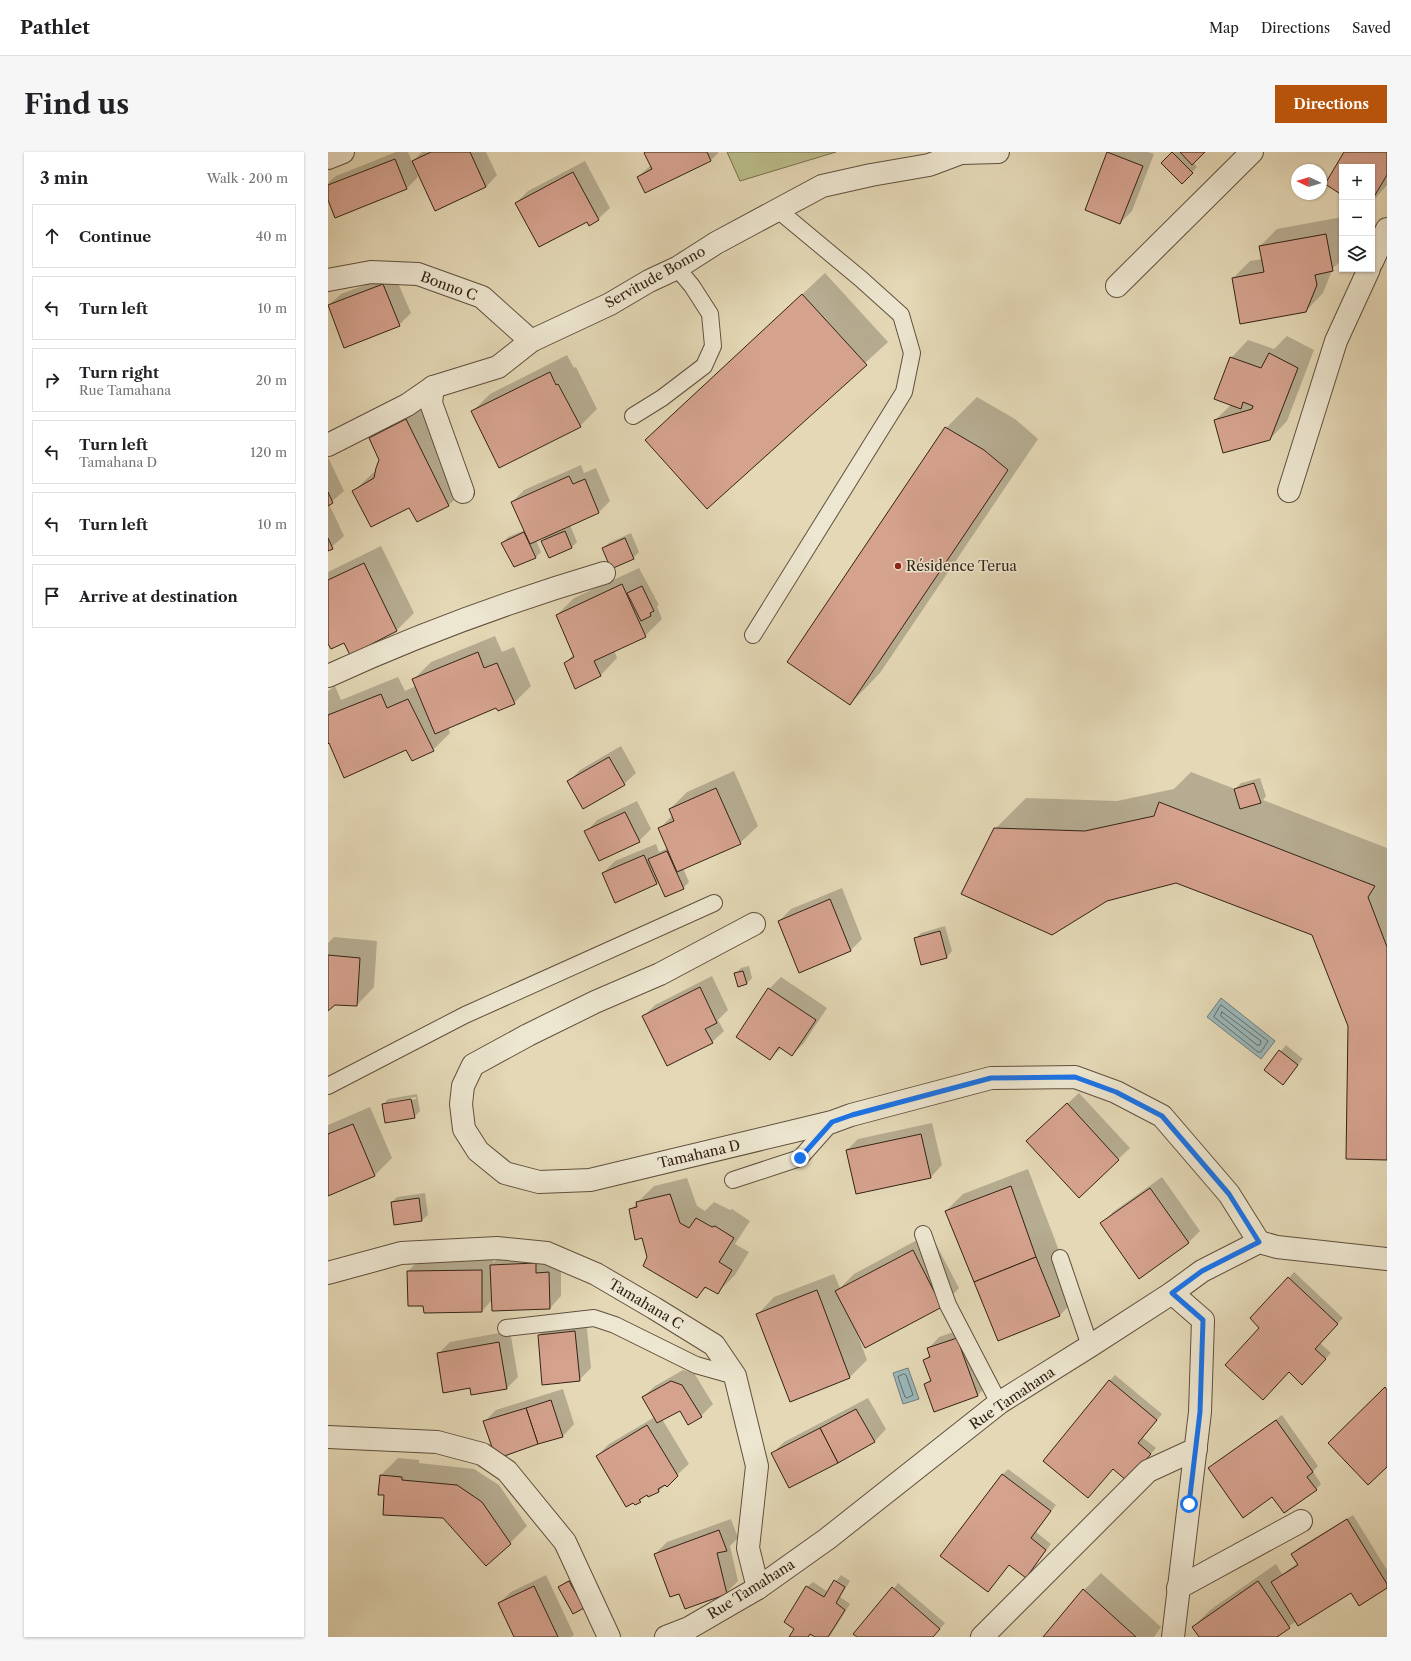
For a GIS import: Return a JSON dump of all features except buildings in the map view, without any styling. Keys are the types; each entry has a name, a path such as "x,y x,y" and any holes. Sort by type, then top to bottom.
{"street":[{"path":"328,158 343,152"},
{"name":"Servitude Bonno","path":"328,445 407,405 433,387 498,367 531,341 610,304 649,281 677,268 716,243 822,186 871,175 931,158 961,153 998,152"},
{"path":"1117,286 1252,152"},
{"path":"1375,255 1387,229"},
{"name":"Bonno C","path":"328,280 372,272 418,274 482,297 531,341"},
{"path":"1289,490 1336,341 1368,272"},
{"path":"433,387 431,403 463,492"},
{"path":"328,676 386,650 540,592 604,573"},
{"name":"Tamahana D","path":"754,924 660,974 595,1002 528,1035 473,1065 463,1086 460,1104 464,1129 478,1151 505,1173 539,1182 590,1180 832,1122 859,1113 991,1078 1075,1077 1116,1092 1162,1116 1229,1194 1259,1242"},
{"path":"1259,1242 1277,1247 1387,1259"},
{"name":"Rue Tamahana","path":"666,1637 689,1628 758,1588 827,1538 999,1403 1172,1293 1202,1271 1259,1242"},
{"name":"Tamahana C","path":"328,1273 400,1253 497,1248 547,1253 596,1274 714,1346 735,1376 757,1466 748,1548 758,1588"},
{"path":"1172,1293 1203,1320 1200,1412 1172,1637"},
{"path":"328,1437 437,1442 482,1454 508,1471 565,1542 609,1637"},
{"path":"982,1637 1148,1471 1196,1449"},
{"path":"1178,1588 1301,1521"}],"lane":[{"path":"753,635 904,392 912,353 901,315 861,279 778,210"},
{"path":"633,416 662,398 704,366 713,346 710,314 692,286 677,268"},
{"path":"328,1086 465,1015 714,903"},
{"path":"733,1180 800,1158 832,1122"},
{"path":"923,1234 948,1305 999,1403"},
{"path":"1060,1258 1090,1346"},
{"path":"506,1328 594,1318 615,1325 696,1365 735,1376"}],"green space":[{"path":"727,152 836,152 740,181"}],"water":[{"path":"1221,998 1275,1041 1261,1059 1207,1017"},
{"path":"908,1368 919,1399 903,1404 893,1373"}],"place":[{"name":"Résidence Terua","path":"898,566"}],"route":[{"path":"800,1158 832,1122 852,1115 991,1078 1037,1076 1075,1077 1116,1092 1162,1116 1229,1194 1259,1242 1202,1271 1172,1293 1203,1320 1200,1412 1189,1504"}]}
